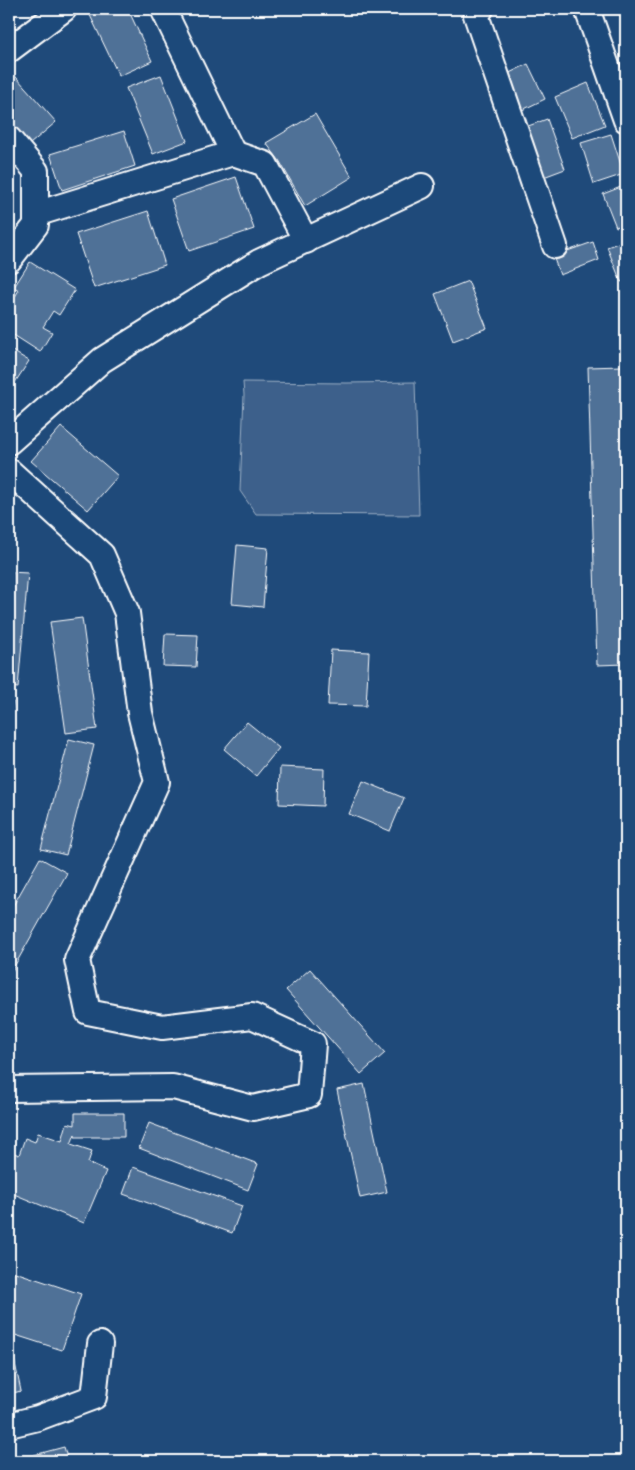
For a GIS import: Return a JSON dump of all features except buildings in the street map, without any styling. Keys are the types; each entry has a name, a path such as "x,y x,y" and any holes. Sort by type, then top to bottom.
{"street":[{"path":"9,50 64,9"},
{"path":"162,9 233,153"},
{"path":"481,9 476,15 555,246"},
{"path":"587,9 626,120"},
{"path":"9,139 36,171 36,225 9,260"},
{"path":"36,214 233,153 265,164 306,241"},
{"path":"9,442 102,360 259,262 422,186"},
{"path":"9,471 102,555 127,613 140,713 157,782 77,960 88,1012 162,1027 252,1016 313,1044 309,1095 253,1108 173,1087 9,1089"},
{"path":"9,1425 38,1418 94,1397 100,1344"}],"shaded area":[{"path":"243,382 415,382 419,515 256,514 240,491"}]}
